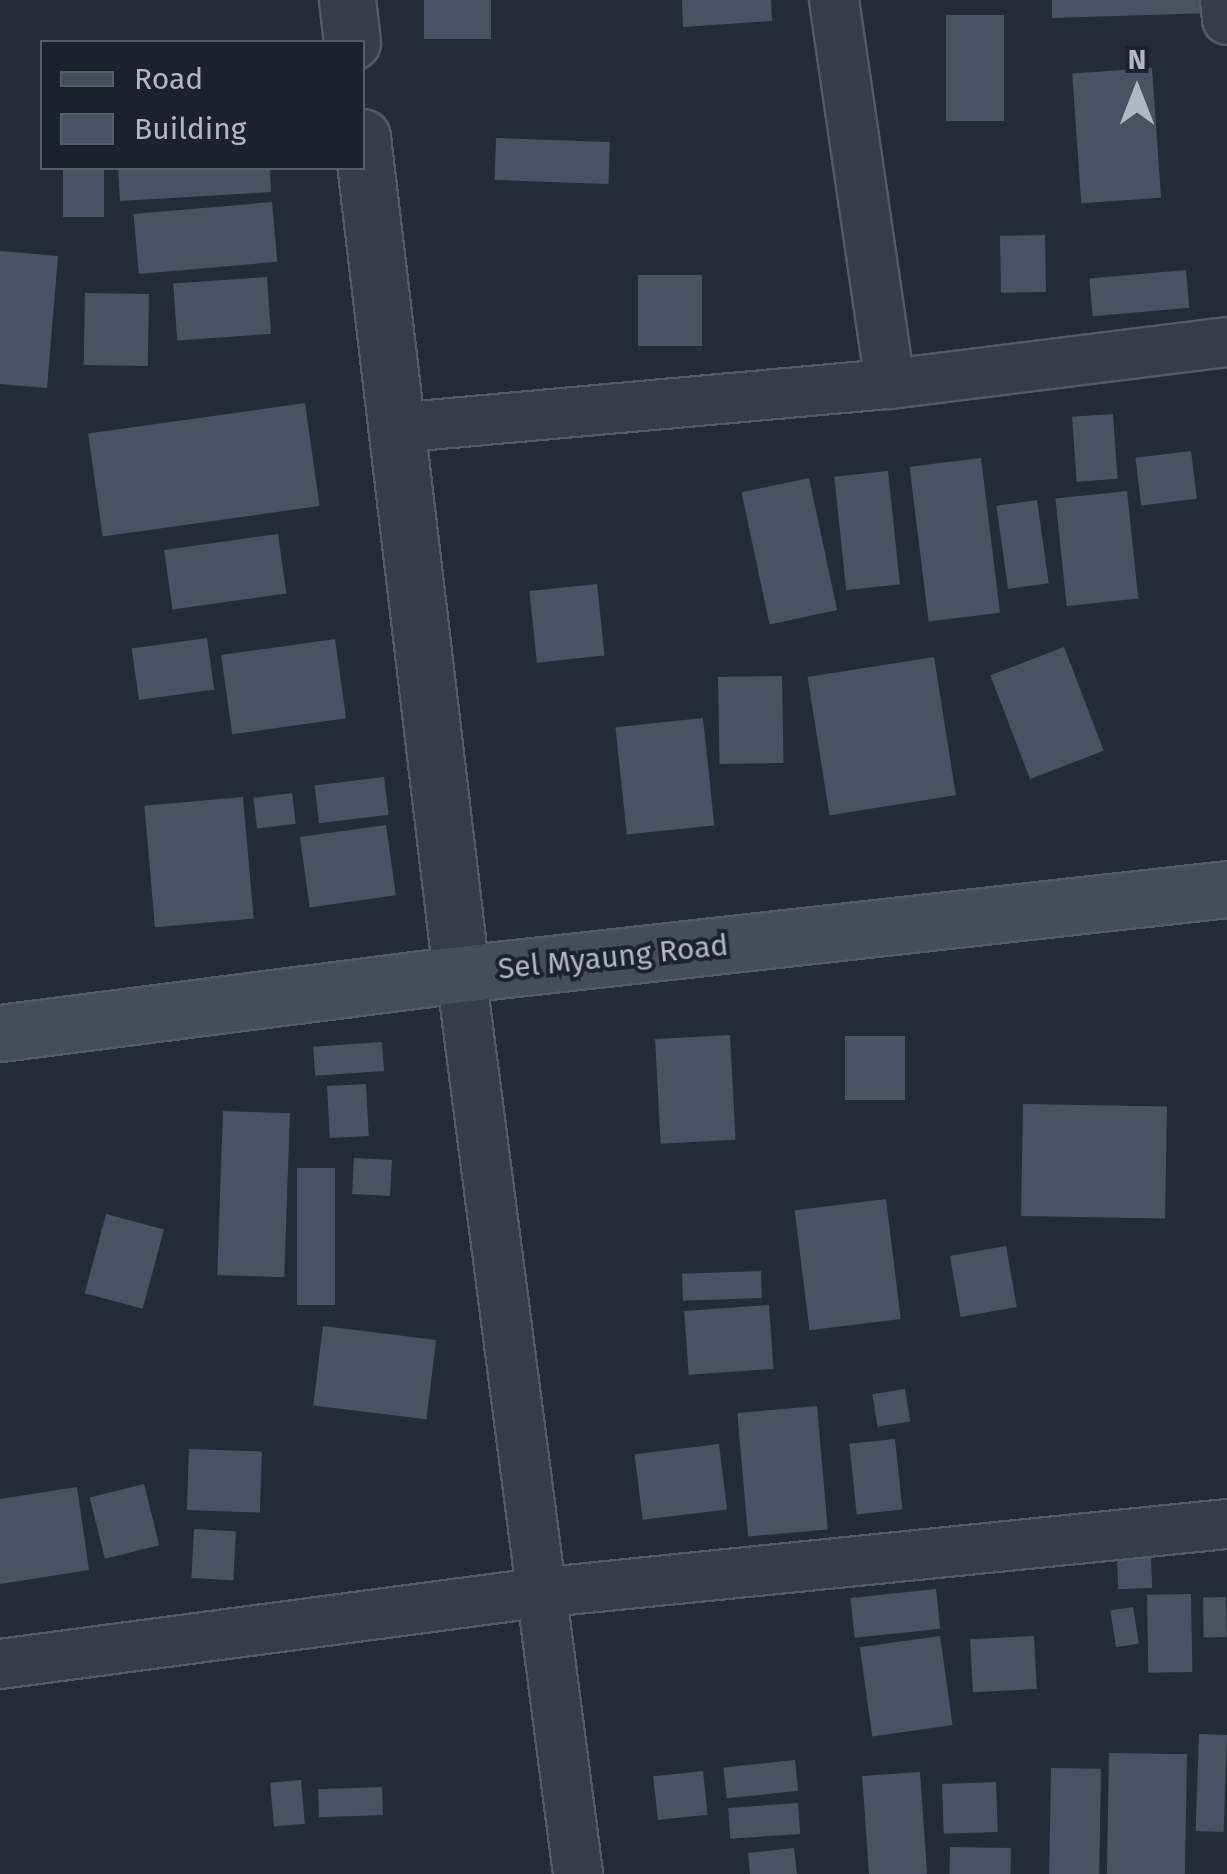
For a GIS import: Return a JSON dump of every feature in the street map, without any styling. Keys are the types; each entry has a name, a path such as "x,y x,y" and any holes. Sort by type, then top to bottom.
{"main road":[{"name":"Sel Myaung Road","path":"0,1033 461,974 1227,889"}],"street":[{"path":"347,0 352,40"},
{"path":"834,0 890,384"},
{"path":"1225,0 1227,20"},
{"path":"365,164 538,1593 578,1874"},
{"path":"395,428 890,384 1227,342"},
{"path":"0,1664 538,1593 1227,1524"}],"building":[{"path":"424,0 491,0 491,39 424,39"},
{"path":"682,0 771,0 772,21 683,27"},
{"path":"1052,0 1212,0 1213,13 1052,18"},
{"path":"946,15 1004,15 1004,121 946,121"},
{"path":"1152,68 1161,198 1081,203 1072,74"},
{"path":"496,138 610,142 608,184 495,180"},
{"path":"63,170 104,170 104,217 63,217"},
{"path":"118,170 270,170 271,192 120,201"},
{"path":"272,202 277,262 139,274 134,214"},
{"path":"1045,235 1046,292 1001,293 1000,236"},
{"path":"0,251 58,256 47,388 0,384"},
{"path":"1186,270 1189,308 1093,316 1089,278"},
{"path":"638,275 702,275 702,346 638,346"},
{"path":"267,277 271,334 177,340 173,284"},
{"path":"85,293 149,294 148,366 84,365"},
{"path":"305,403 319,506 103,536 88,433"},
{"path":"1113,414 1118,479 1077,482 1072,417"},
{"path":"1191,451 1197,499 1141,505 1135,458"},
{"path":"981,458 1000,613 929,622 910,467"},
{"path":"888,471 900,584 846,590 834,477"},
{"path":"809,478 837,610 770,624 742,492"},
{"path":"1127,491 1138,598 1067,606 1055,499"},
{"path":"1037,500 1049,583 1008,589 996,506"},
{"path":"278,534 286,593 172,609 164,550"},
{"path":"597,584 605,656 537,663 529,591"},
{"path":"207,638 214,689 139,700 132,649"},
{"path":"335,639 346,718 232,734 221,655"},
{"path":"1064,647 1104,751 1030,779 990,675"},
{"path":"934,657 956,795 829,815 808,677"},
{"path":"782,676 784,763 720,764 718,677"},
{"path":"703,718 714,825 627,835 615,727"},
{"path":"384,777 389,815 319,823 315,786"},
{"path":"292,793 296,824 257,829 253,798"},
{"path":"243,797 254,919 155,927 144,806"},
{"path":"386,825 396,895 310,907 300,837"},
{"path":"730,1035 735,1140 661,1144 655,1039"},
{"path":"845,1036 905,1036 905,1100 845,1100"},
{"path":"382,1042 384,1071 315,1076 313,1047"},
{"path":"366,1084 369,1136 330,1138 327,1086"},
{"path":"1023,1104 1167,1107 1165,1218 1021,1216"},
{"path":"223,1111 290,1113 284,1277 217,1275"},
{"path":"354,1158 392,1160 390,1196 352,1194"},
{"path":"297,1168 335,1168 335,1305 297,1305"},
{"path":"886,1199 901,1319 809,1330 795,1210"},
{"path":"106,1214 164,1230 143,1309 85,1293"},
{"path":"1006,1246 1017,1307 961,1317 950,1256"},
{"path":"761,1271 762,1298 683,1301 682,1274"},
{"path":"769,1305 773,1369 689,1375 684,1311"},
{"path":"323,1326 436,1340 426,1419 313,1405"},
{"path":"905,1389 910,1422 878,1427 872,1394"},
{"path":"817,1406 828,1530 748,1537 737,1413"},
{"path":"895,1439 902,1510 857,1514 849,1444"},
{"path":"719,1444 727,1510 643,1520 635,1454"},
{"path":"189,1449 262,1452 260,1513 187,1510"},
{"path":"144,1484 159,1545 105,1559 90,1498"},
{"path":"77,1487 89,1570 0,1584 0,1499"},
{"path":"194,1529 236,1531 233,1580 191,1578"},
{"path":"1151,1554 1152,1588 1118,1589 1117,1555"},
{"path":"936,1589 940,1629 855,1638 850,1598"},
{"path":"1191,1594 1192,1672 1148,1673 1147,1595"},
{"path":"1203,1597 1226,1597 1227,1637 1204,1637"},
{"path":"1133,1607 1139,1644 1116,1647 1110,1611"},
{"path":"940,1636 953,1725 872,1736 860,1647"},
{"path":"1034,1636 1037,1689 973,1692 970,1639"},
{"path":"1199,1734 1227,1735 1224,1832 1196,1831"},
{"path":"1109,1753 1187,1754 1185,1874 1107,1874"},
{"path":"795,1760 798,1791 727,1798 723,1768"},
{"path":"1051,1768 1101,1769 1099,1874 1049,1874"},
{"path":"703,1771 708,1815 658,1820 653,1776"},
{"path":"920,1772 927,1874 869,1874 862,1776"},
{"path":"301,1780 305,1824 274,1827 270,1783"},
{"path":"996,1782 998,1832 944,1834 942,1784"},
{"path":"382,1787 383,1815 319,1817 318,1789"},
{"path":"798,1803 800,1834 730,1839 728,1808"},
{"path":"950,1847 1011,1848 1011,1874 950,1874"},
{"path":"794,1848 797,1874 750,1874 748,1853"}]}
